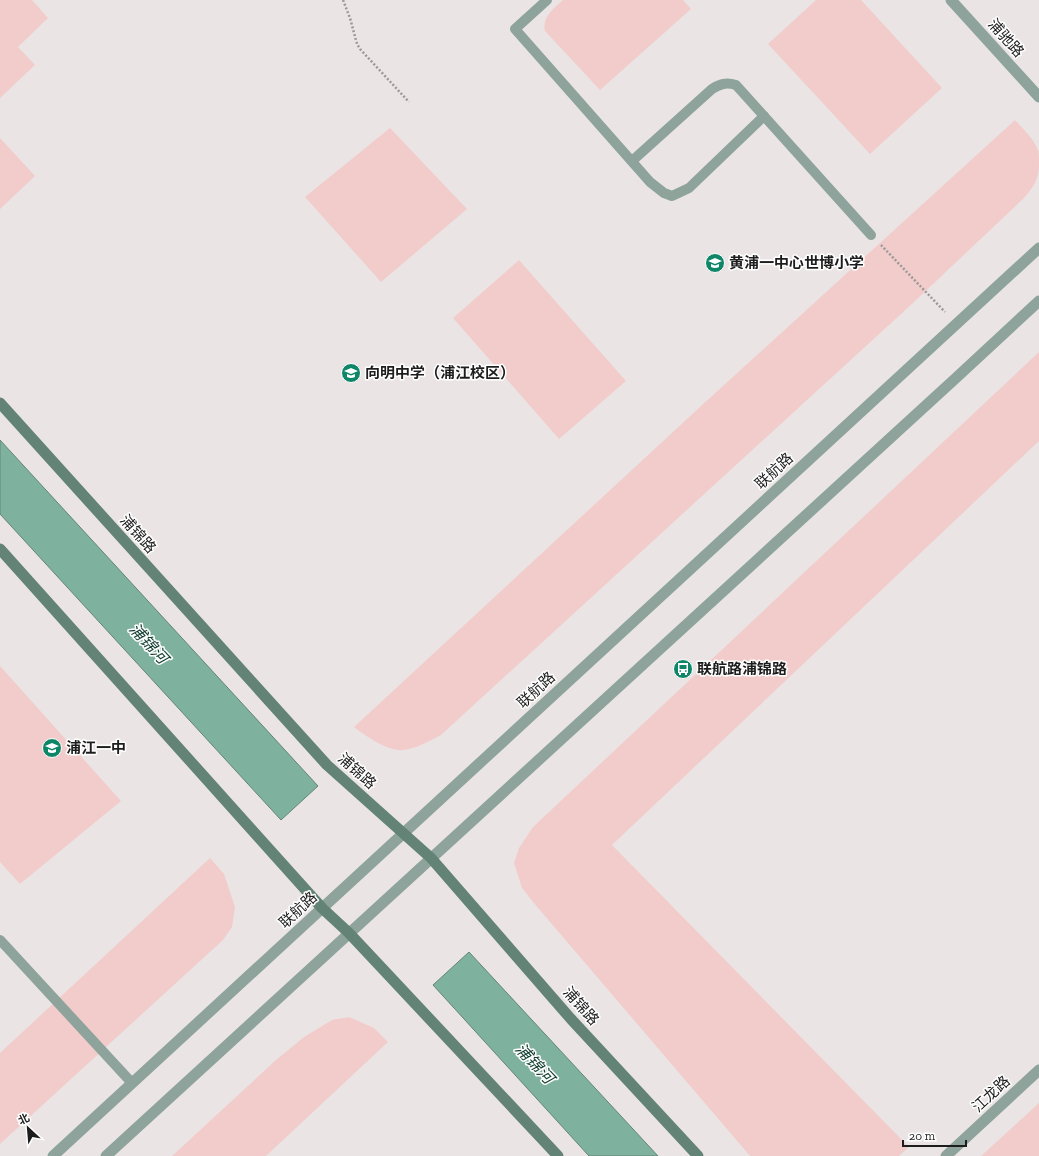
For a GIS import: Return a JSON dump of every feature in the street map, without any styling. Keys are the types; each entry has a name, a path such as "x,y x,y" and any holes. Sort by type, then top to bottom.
{"main road":[{"name":"浦锦路","path":"0,403 327,765 431,858 571,1019 698,1156"},
{"path":"0,549 322,908 349,933 558,1156"}],"street":[{"name":"浦驰路","path":"950,0 1039,97"},
{"name":"联航路","path":"53,1156 1039,248"},
{"path":"106,1156 1039,301"},
{"name":"江龙路","path":"946,1156 1039,1070"}],"lane":[{"path":"547,0 515,29 632,161 657,188 664,193 672,196 689,188 764,116"},
{"path":"632,161 712,89 720,84 729,83 736,85 871,234"},
{"path":"0,940 132,1083"}],"path":[{"path":"343,0 360,49 409,102"},
{"path":"871,234 956,324"}],"shaded area":[{"path":"0,0 32,0 48,18 18,47 35,65 0,98"},
{"path":"563,0 683,0 691,9 600,90 545,31 545,22 547,17"},
{"path":"816,0 861,0 942,88 870,154 768,44"},
{"path":"1015,120 1031,138 1038,150 1039,168 1034,185 1024,198 913,303 441,735 414,748 398,750 391,749 378,743 354,727 701,406"},
{"path":"390,128 467,209 381,282 305,197"},
{"path":"0,138 35,176 0,209"},
{"path":"519,260 626,381 559,439 453,318"},
{"path":"1039,352 1039,441 612,845 909,1147 899,1156 750,1156 522,888 514,863 519,848 533,827"},
{"path":"0,666 121,801 20,884 0,862"},
{"path":"210,858 224,874 235,907 232,927 223,940 0,1144 0,1053"},
{"path":"349,1017 374,1028 388,1042 266,1156 172,1156 276,1060 304,1037 332,1020"},
{"path":"1039,1103 1039,1156 981,1156"}],"water":[{"name":"浦锦河","path":"0,440 318,786 281,820 0,514"},
{"name":"浦锦河","path":"469,952 658,1156 589,1156 433,985"}],"place":[{"name":"黄浦一中心世博小学","path":"715,263"},
{"name":"向明中学（浦江校区）","path":"351,373"},
{"name":"联航路浦锦路","path":"683,669"},
{"name":"浦江一中","path":"52,748"}]}
